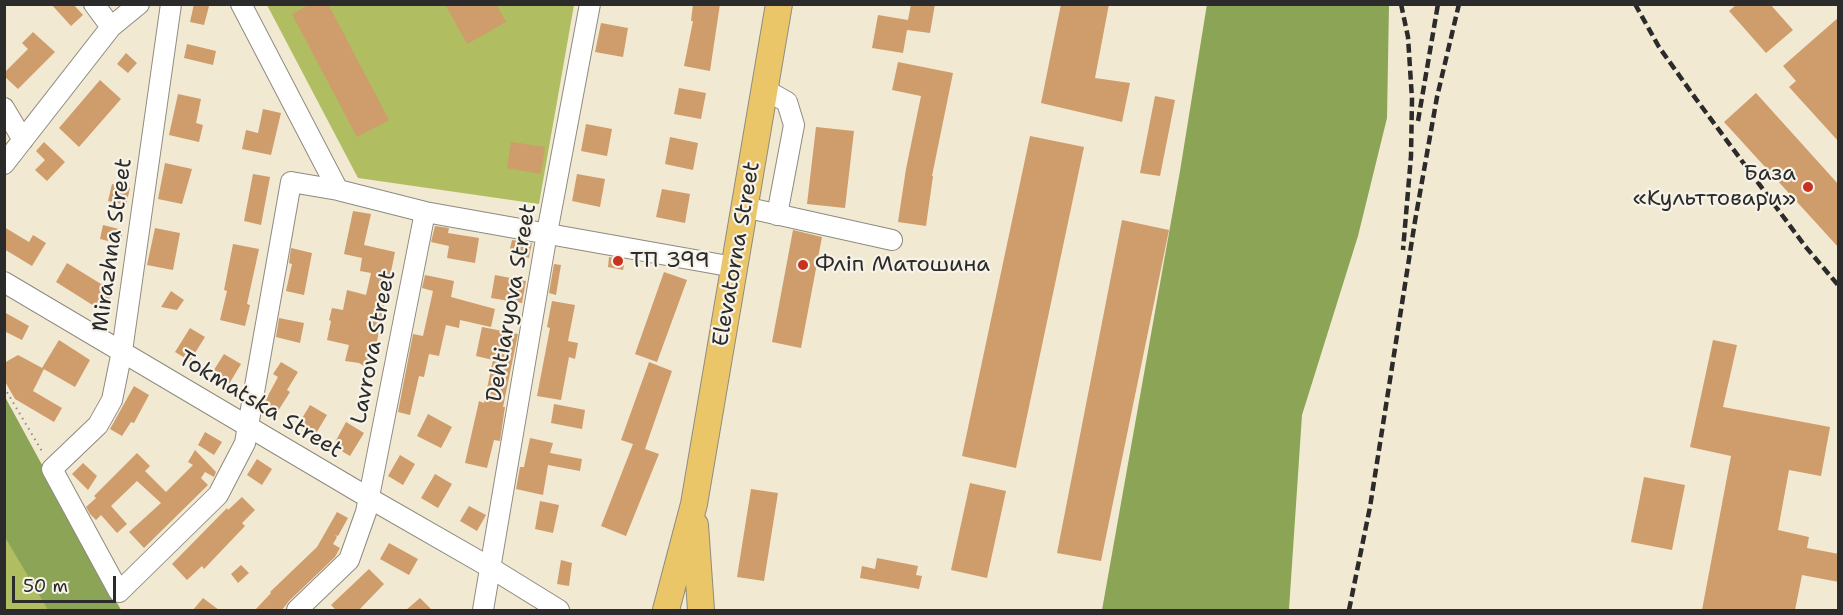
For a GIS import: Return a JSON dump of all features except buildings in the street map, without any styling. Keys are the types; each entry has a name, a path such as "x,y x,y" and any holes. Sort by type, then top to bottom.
{"main road":[{"name":"Elevatorna Street","path":"666,610 694,504 779,4"},
{"name":"Elevatorna Street","path":"694,504 700,610"}],"street":[{"path":"94,4 111,27"},
{"path":"4,164 111,27 139,4"},
{"name":"Mirazhna Street","path":"52,469 98,425 112,400 122,351 171,4"},
{"path":"241,4 338,190"},
{"name":"Dehtiaryova Street","path":"483,610 547,233 590,4"},
{"path":"764,89 787,102 794,125 777,214"},
{"path":"4,108 22,141"},
{"path":"52,469 119,592 218,495 245,443 291,182 338,190 424,212 735,267"},
{"path":"744,207 892,240"},
{"name":"Lavrova Street","path":"297,610 349,560 366,512 424,212"},
{"name":"Tokmatska Street","path":"4,282 559,610"},
{"name":"Tokmatska Street","path":"491,568 534,610"}],"path":[{"path":"4,387 52,469"}],"green space":[{"path":"1207,4 1389,5 1387,118 1358,236 1302,415 1289,609 1297,610 1102,610 1180,171"},
{"path":"267,5 574,5 539,204 358,178"},
{"path":"4,395 121,610 48,610 5,537"},
{"path":"5,461 89,610 5,610"}],"railway":[{"path":"1401,4 1408,37 1412,99 1411,156 1403,250"},
{"path":"1418,121 1438,4"},
{"path":"1349,610 1370,507 1437,97 1459,4"},
{"path":"1635,4 1659,47 1696,99 1805,246 1838,285"}],"place":[{"name":"База «Культтовари»","path":"1808,187"},
{"name":"ТП 399","path":"618,261"},
{"name":"Фліп Матошина","path":"803,265"}]}
